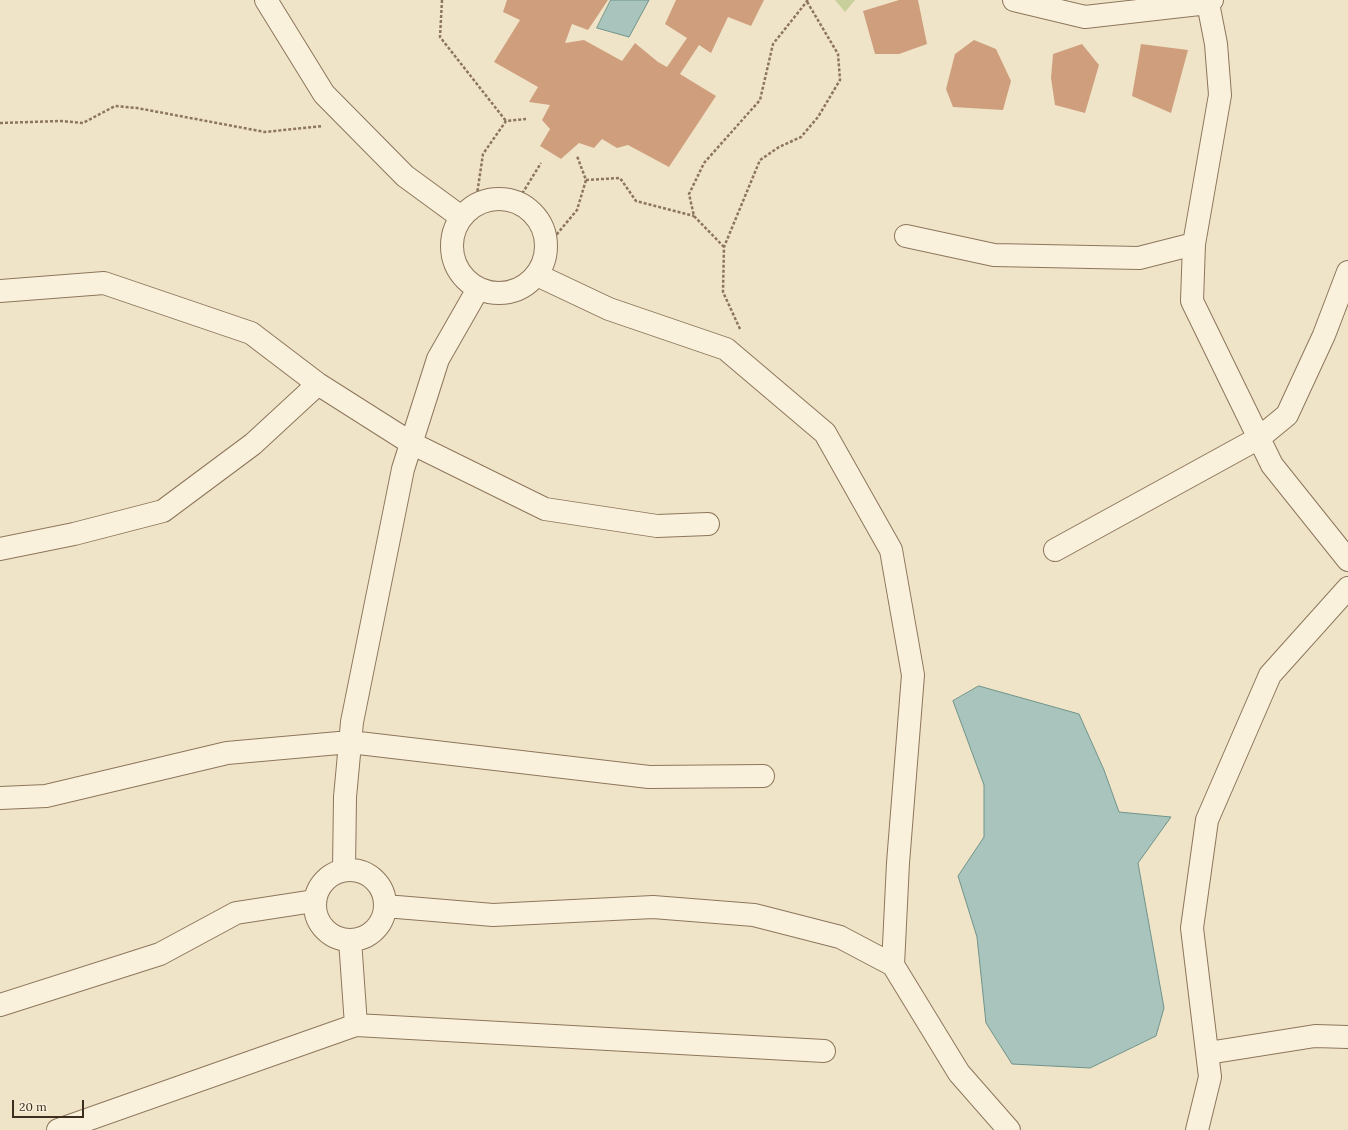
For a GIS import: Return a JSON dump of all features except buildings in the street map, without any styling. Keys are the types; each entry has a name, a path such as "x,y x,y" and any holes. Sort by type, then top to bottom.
{"street":[{"path":"266,0 324,94 405,176 468,211"},
{"path":"1014,0 1085,17 1210,1 1216,44 1220,95 1194,244 1192,301 1272,465 1348,560"},
{"path":"492,199 517,202 531,210 544,230 547,246 545,260 538,275 526,286 510,293 494,294 478,289 460,274 453,259 451,243 454,232 468,211 492,199"},
{"path":"906,236 994,255 1139,258 1194,244"},
{"path":"1055,550 1259,438 1287,415 1324,335 1348,272"},
{"path":"538,275 609,309 726,350 825,433 891,550 913,675 898,863 893,965"},
{"path":"0,291 104,282 251,333 318,384 411,443 545,509 657,526 708,524"},
{"path":"344,870 345,796 352,722 403,469 438,359 478,289"},
{"path":"0,549 74,534 163,512 253,444 318,384"},
{"path":"1196,1130 1210,1077 1192,928 1206,820 1270,675 1348,588"},
{"path":"0,798 46,796 227,753 350,742 649,777 763,776"},
{"path":"344,870 357,870 368,875 375,881 382,891 385,906 382,918 376,928 367,935 350,940 338,938 322,927 316,913 314,901 322,883 331,875 344,870"},
{"path":"0,1005 160,954 236,913 314,901"},
{"path":"385,906 492,915 653,907 754,915 840,937 893,965 959,1073 1009,1130"},
{"path":"350,940 356,1025"},
{"path":"58,1130 356,1025 824,1051"},
{"path":"1208,1053 1315,1036 1348,1037"}],"path":[{"path":"442,0 440,37 506,121"},
{"path":"724,247 694,216 689,194 704,163 760,100 773,44 807,0 838,54 840,80 818,117 801,137 779,147 760,160 724,247 722,292 743,337 740,361"},
{"path":"0,123 61,121 83,122 115,106 137,108 265,132 322,126 345,115"},
{"path":"468,211 483,154 506,121 526,119"},
{"path":"547,246 576,210 586,180 576,156"},
{"path":"517,202 541,163"},
{"path":"586,180 620,178 636,201 694,216"}],"green space":[{"path":"835,0 855,0 845,12"}],"water":[{"path":"611,0 649,0 629,37 597,28"},
{"path":"979,686 1079,714 1104,770 1119,812 1171,817 1138,863 1164,1008 1156,1036 1090,1068 1012,1064 986,1023 977,937 958,876 984,837 984,785 953,701"}]}
